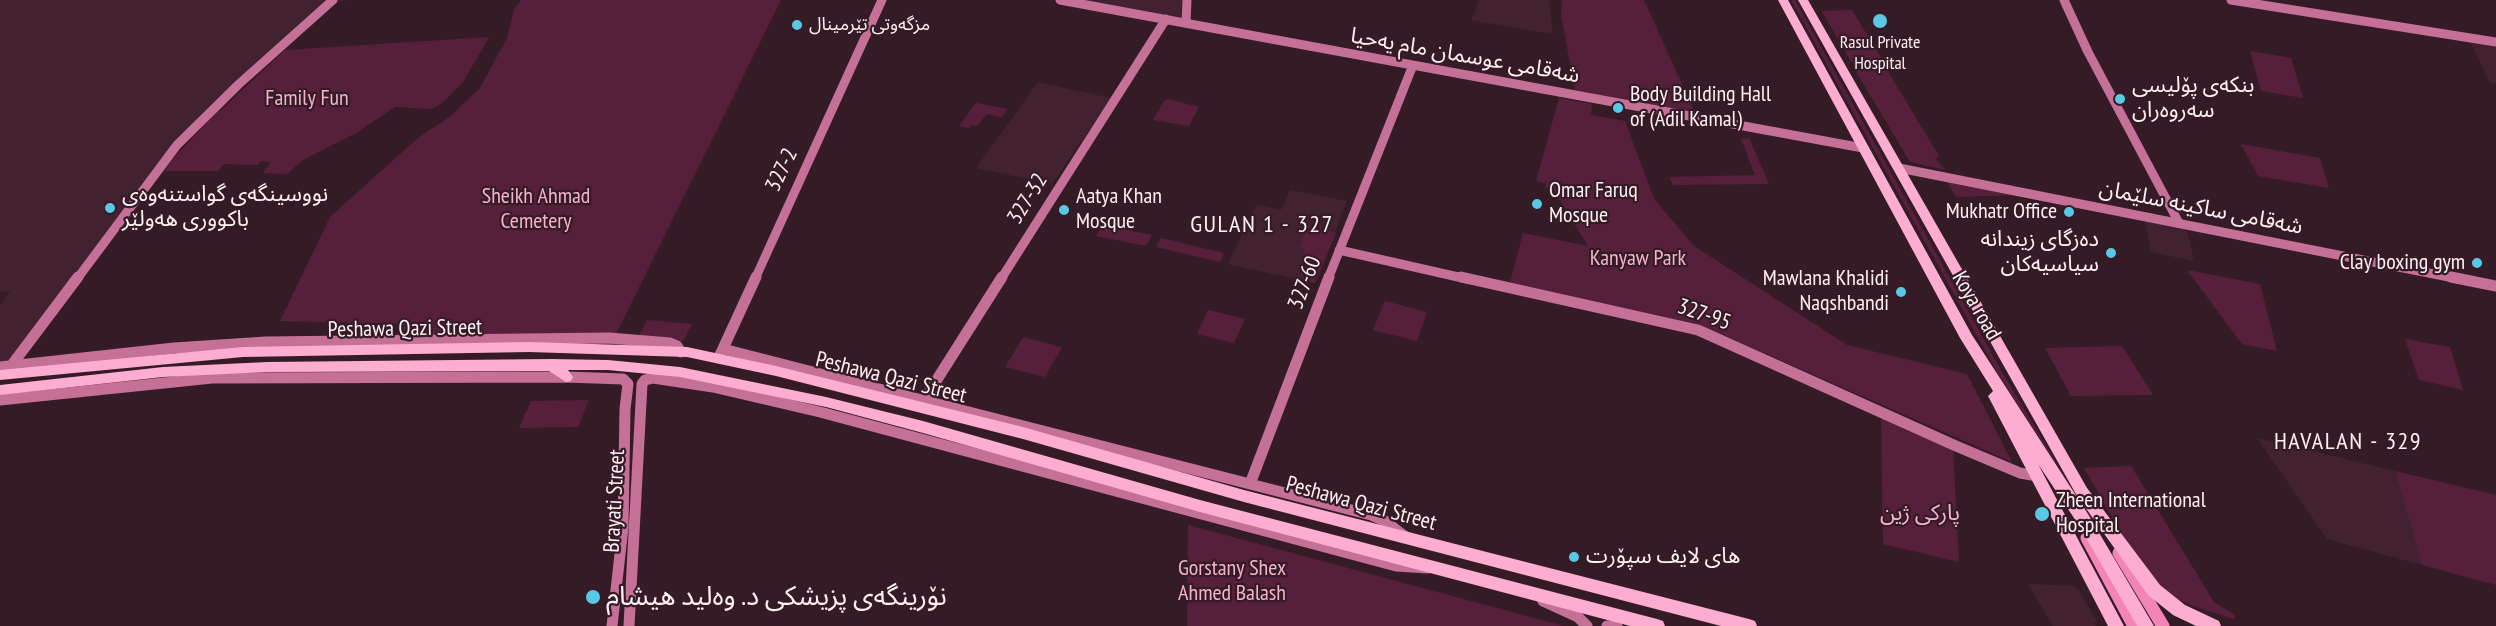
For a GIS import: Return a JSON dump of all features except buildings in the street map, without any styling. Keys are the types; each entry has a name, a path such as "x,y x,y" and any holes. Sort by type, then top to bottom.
{"highway":[{"name":"Koya road","path":"1783,0 1967,338 2083,519 2146,626"},
{"name":"Koya road","path":"1803,0 2082,492"},
{"path":"1967,338 2003,414 2116,626"},
{"name":"Peshawa Qazi Street","path":"2,384 38,367 246,347 416,350 483,349 530,343 720,354 830,384 1106,451 1246,490 1338,520 1749,626"},
{"path":"438,366 437,361 442,356 483,349"},
{"path":"362,367 412,360 417,355 416,350"},
{"path":"551,364 566,377"},
{"name":"Peshawa Qazi Street","path":"2,384 196,370 608,365 677,376 823,407 1097,481 1283,527 1657,626"},
{"path":"830,384 849,380"},
{"path":"1200,506 1238,509 1245,505 1246,490"},
{"path":"2082,492 2154,590 2179,610 2213,626"},
{"path":"1283,527 1284,519 1293,516 1338,520"}],"main road":[{"path":"2062,489 2134,626"},
{"name":"Koya road","path":"2082,492 2163,626"}],"street":[{"path":"2,384 177,145 255,69 333,0"},
{"name":"327-2","path":"720,354 882,0"},
{"name":"شەقامی عوسمان مام یەحیا","path":"1060,0 1863,148"},
{"path":"1186,23 1187,0"},
{"path":"2064,0 2088,52 2179,223"},
{"path":"2232,0 2496,42"},
{"name":"327-32","path":"924,400 1166,20"},
{"name":"327-60","path":"1246,490 1413,65"},
{"name":"شەقامی ساکینە سلێمان","path":"1899,168 2496,286"},
{"name":"327-95","path":"1339,250 1698,330 1956,446 2020,473 2038,476"},
{"path":"280,347 530,343"},
{"path":"720,354 849,380 924,400 981,419"},
{"name":"Brayati Street","path":"629,626 642,384 645,380 677,376"},
{"path":"2,384 212,378 566,377"},
{"name":"Brayati Street","path":"566,377 627,381 623,527 612,626"},
{"path":"625,474 638,470"},
{"path":"1097,481 1173,507 1404,568 1439,568"},
{"path":"1246,490 1371,515 1391,524 1407,538"},
{"path":"1513,587 1578,617 1587,626"},
{"path":"1607,626 1617,626"}],"shaded area":[{"path":"0,0 354,0 327,2 183,133 6,363 0,363 0,305 10,291 0,292"},
{"path":"1080,0 1182,0 1181,18"},
{"path":"1479,0 1549,0 1553,34 1471,20"},
{"path":"2470,41 2496,45 2496,84 2490,83"},
{"path":"1038,82 1111,98 1052,184 976,168"},
{"path":"1290,190 1347,201 1315,283 1231,265 1229,262 1256,205 1281,210"},
{"path":"2145,221 2187,230 2194,261 2151,252"},
{"path":"2257,438 2395,471 2422,565 2327,539"},
{"path":"2028,584 2074,586 2079,590 2097,622 2094,622 2096,626 2053,626"}],"green space":[{"name":"Sheikh Ahmad Cemetery","path":"521,0 781,0 615,336 395,337 403,324 280,321 330,217 418,138 452,115 480,88 507,38 514,10"},
{"path":"1562,0 1644,0 1695,113 1575,90 1561,15"},
{"path":"1791,0 1795,0 2002,372 2066,479 1997,372"},
{"path":"1852,10 1883,61 1851,62 1822,11"},
{"name":"Family Fun","path":"489,37 463,82 443,102 432,109 395,107 356,133 303,160 287,174 263,173 271,162 261,161 258,165 224,164 218,171 165,171 171,161 218,110 220,111 285,50"},
{"path":"2250,51 2291,58 2303,98 2261,91"},
{"path":"1886,68 1939,156 1935,159 1946,170 1910,162 1855,70"},
{"name":"Kanyaw Park","path":"1559,98 1592,104 1591,115 1625,121 1654,199 1694,246 1847,345 1967,374 2012,462 1698,324 1510,283 1523,233 1588,246 1554,191 1545,188 1546,183 1536,181"},
{"path":"1168,99 1199,107 1189,126 1153,120 1164,101"},
{"path":"976,103 1008,109 1002,117 987,114 977,126 972,125 969,128 959,126"},
{"path":"1749,138 1769,184 1673,185 1669,177 1755,175 1741,139"},
{"path":"2241,144 2320,158 2329,188 2258,176"},
{"path":"1947,182 1951,182 2015,195 1956,197"},
{"path":"1104,222 1111,223 1110,227 1152,235 1146,246 1096,236"},
{"path":"1308,227 1336,233 1315,283 1302,280 1310,261 1302,259 1305,250 1299,248"},
{"path":"1161,238 1224,253 1220,262 1156,247"},
{"path":"2187,270 2260,284 2277,351 2242,344"},
{"path":"1385,301 1427,312 1417,341 1373,330"},
{"path":"1208,310 1245,319 1234,343 1197,334"},
{"path":"647,320 692,324 683,341 638,337"},
{"path":"1023,337 1062,347 1045,377 1005,367"},
{"path":"2405,339 2450,347 2463,390 2419,380"},
{"path":"2122,346 2153,395 2071,396 2045,348"},
{"path":"589,400 578,427 519,428 531,401"},
{"name":"پارکی ژین","path":"1881,415 1953,448 1959,562 1883,544"},
{"path":"2131,466 2214,602 2235,615 2234,619 2190,605 2170,595 2154,581 2118,528 2084,468"},
{"path":"2395,471 2496,495 2496,585 2422,565"},
{"name":"Gorstany Shex Ahmed Balash","path":"1188,525 1564,626 1187,626"}],"place":[{"name":"Rasul Private Hospital","path":"1880,21"},
{"name":"مزگەوتی تێرمینال","path":"797,25"},
{"name":"بنکەی پۆلیسی سەروەران","path":"2120,99"},
{"name":"Body Building Hall of (Adil Kamal)","path":"1618,108"},
{"name":"Omar Faruq Mosque","path":"1537,204"},
{"name":"نووسینگەی گواستنەوەی باکووری هەولێر","path":"110,208"},
{"name":"Aatya Khan Mosque","path":"1064,210"},
{"name":"Mukhatr Office","path":"2069,212"},
{"name":"دەزگای زیندانە سیاسیەکان","path":"2111,253"},
{"name":"Clay boxing gym","path":"2477,263"},
{"name":"Mawlana Khalidi Naqshbandi","path":"1901,292"},
{"name":"Zheen International Hospital","path":"2042,514"},
{"name":"های لایف سپۆرت","path":"1574,557"},
{"name":"نۆرینگەی پزیشکی د. وەلید هیشام","path":"593,597"}],"district":[{"name":"GULAN 1 - 327","path":"1262,225"},
{"name":"HAVALAN - 329","path":"2348,442"}]}
